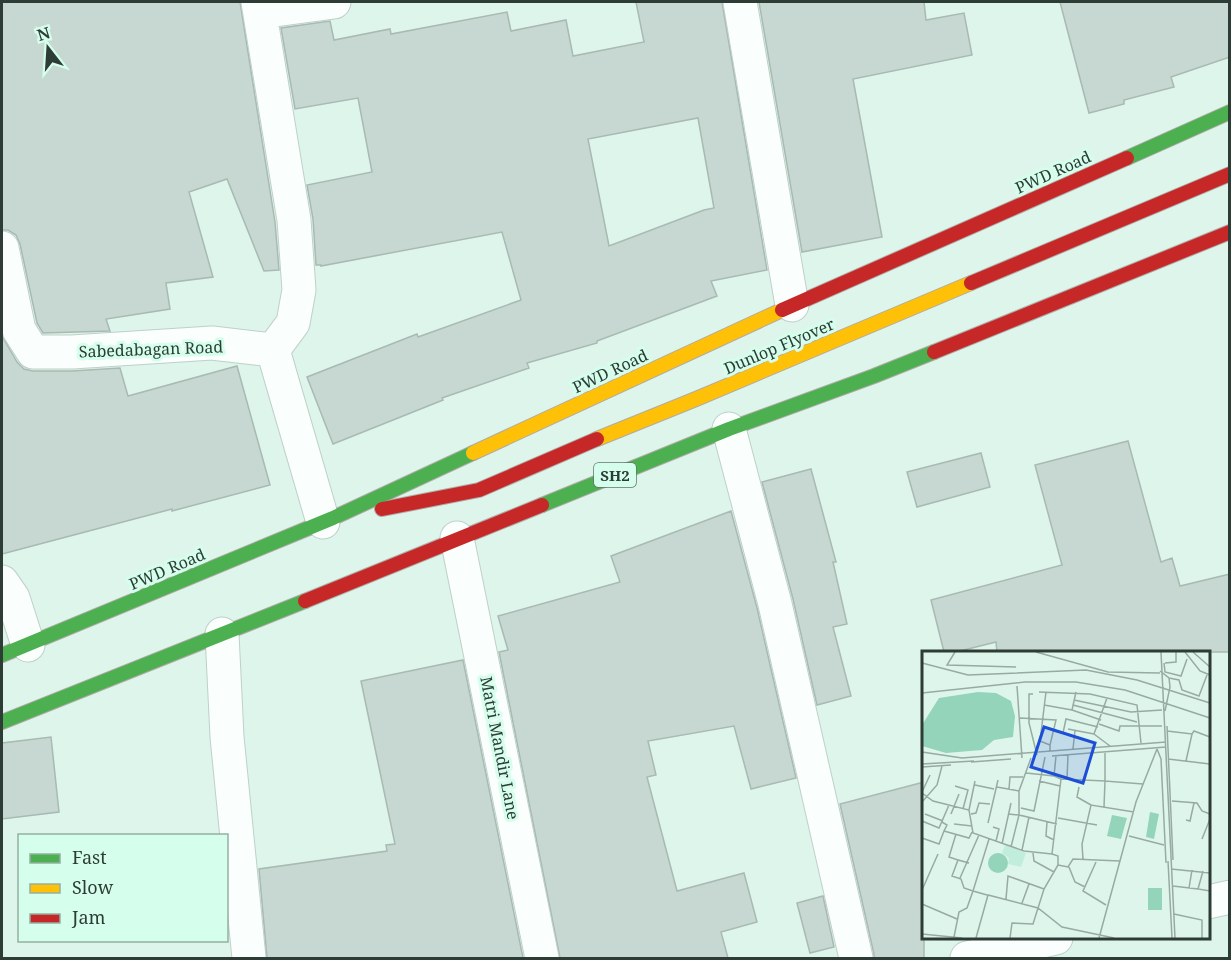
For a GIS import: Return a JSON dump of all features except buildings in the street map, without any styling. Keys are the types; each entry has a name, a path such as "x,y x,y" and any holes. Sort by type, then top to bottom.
{"main road":[{"name":"PWD Road","path":"15,650 328,520 792,305 1230,112"},
{"name":"Dunlop Flyover","path":"328,520 479,490 1230,174"},
{"name":"SH2","path":"2,722 729,429 874,376 1230,232"}],"street":[{"path":"328,520 273,350 293,323 298,290 294,220 259,7 334,2"},
{"path":"740,2 792,305"},
{"name":"Sabedabagan Road","path":"2,248 19,330 33,352 212,344 273,350"},
{"path":"729,429 775,604 856,958"},
{"name":"Matri Mandir Lane","path":"457,538 542,958"},
{"path":"2,582 13,598 15,650"},
{"path":"222,634 228,748 249,958"},
{"path":"1210,902 1230,897"},
{"path":"967,958 1052,939"}],"traffic: fast":[{"path":"1127,158 1230,112"},
{"path":"542,505 729,429 934,352"},
{"path":"2,655 333,518 473,453"},
{"path":"2,722 305,601"}],"traffic: slow":[{"path":"597,439 971,283"},
{"path":"473,453 782,310"}],"traffic: jam":[{"path":"782,310 1127,158"},
{"path":"971,283 1230,174"},
{"path":"934,352 1230,232"},
{"path":"382,509 479,490 597,439"},
{"path":"305,601 542,505"}]}
